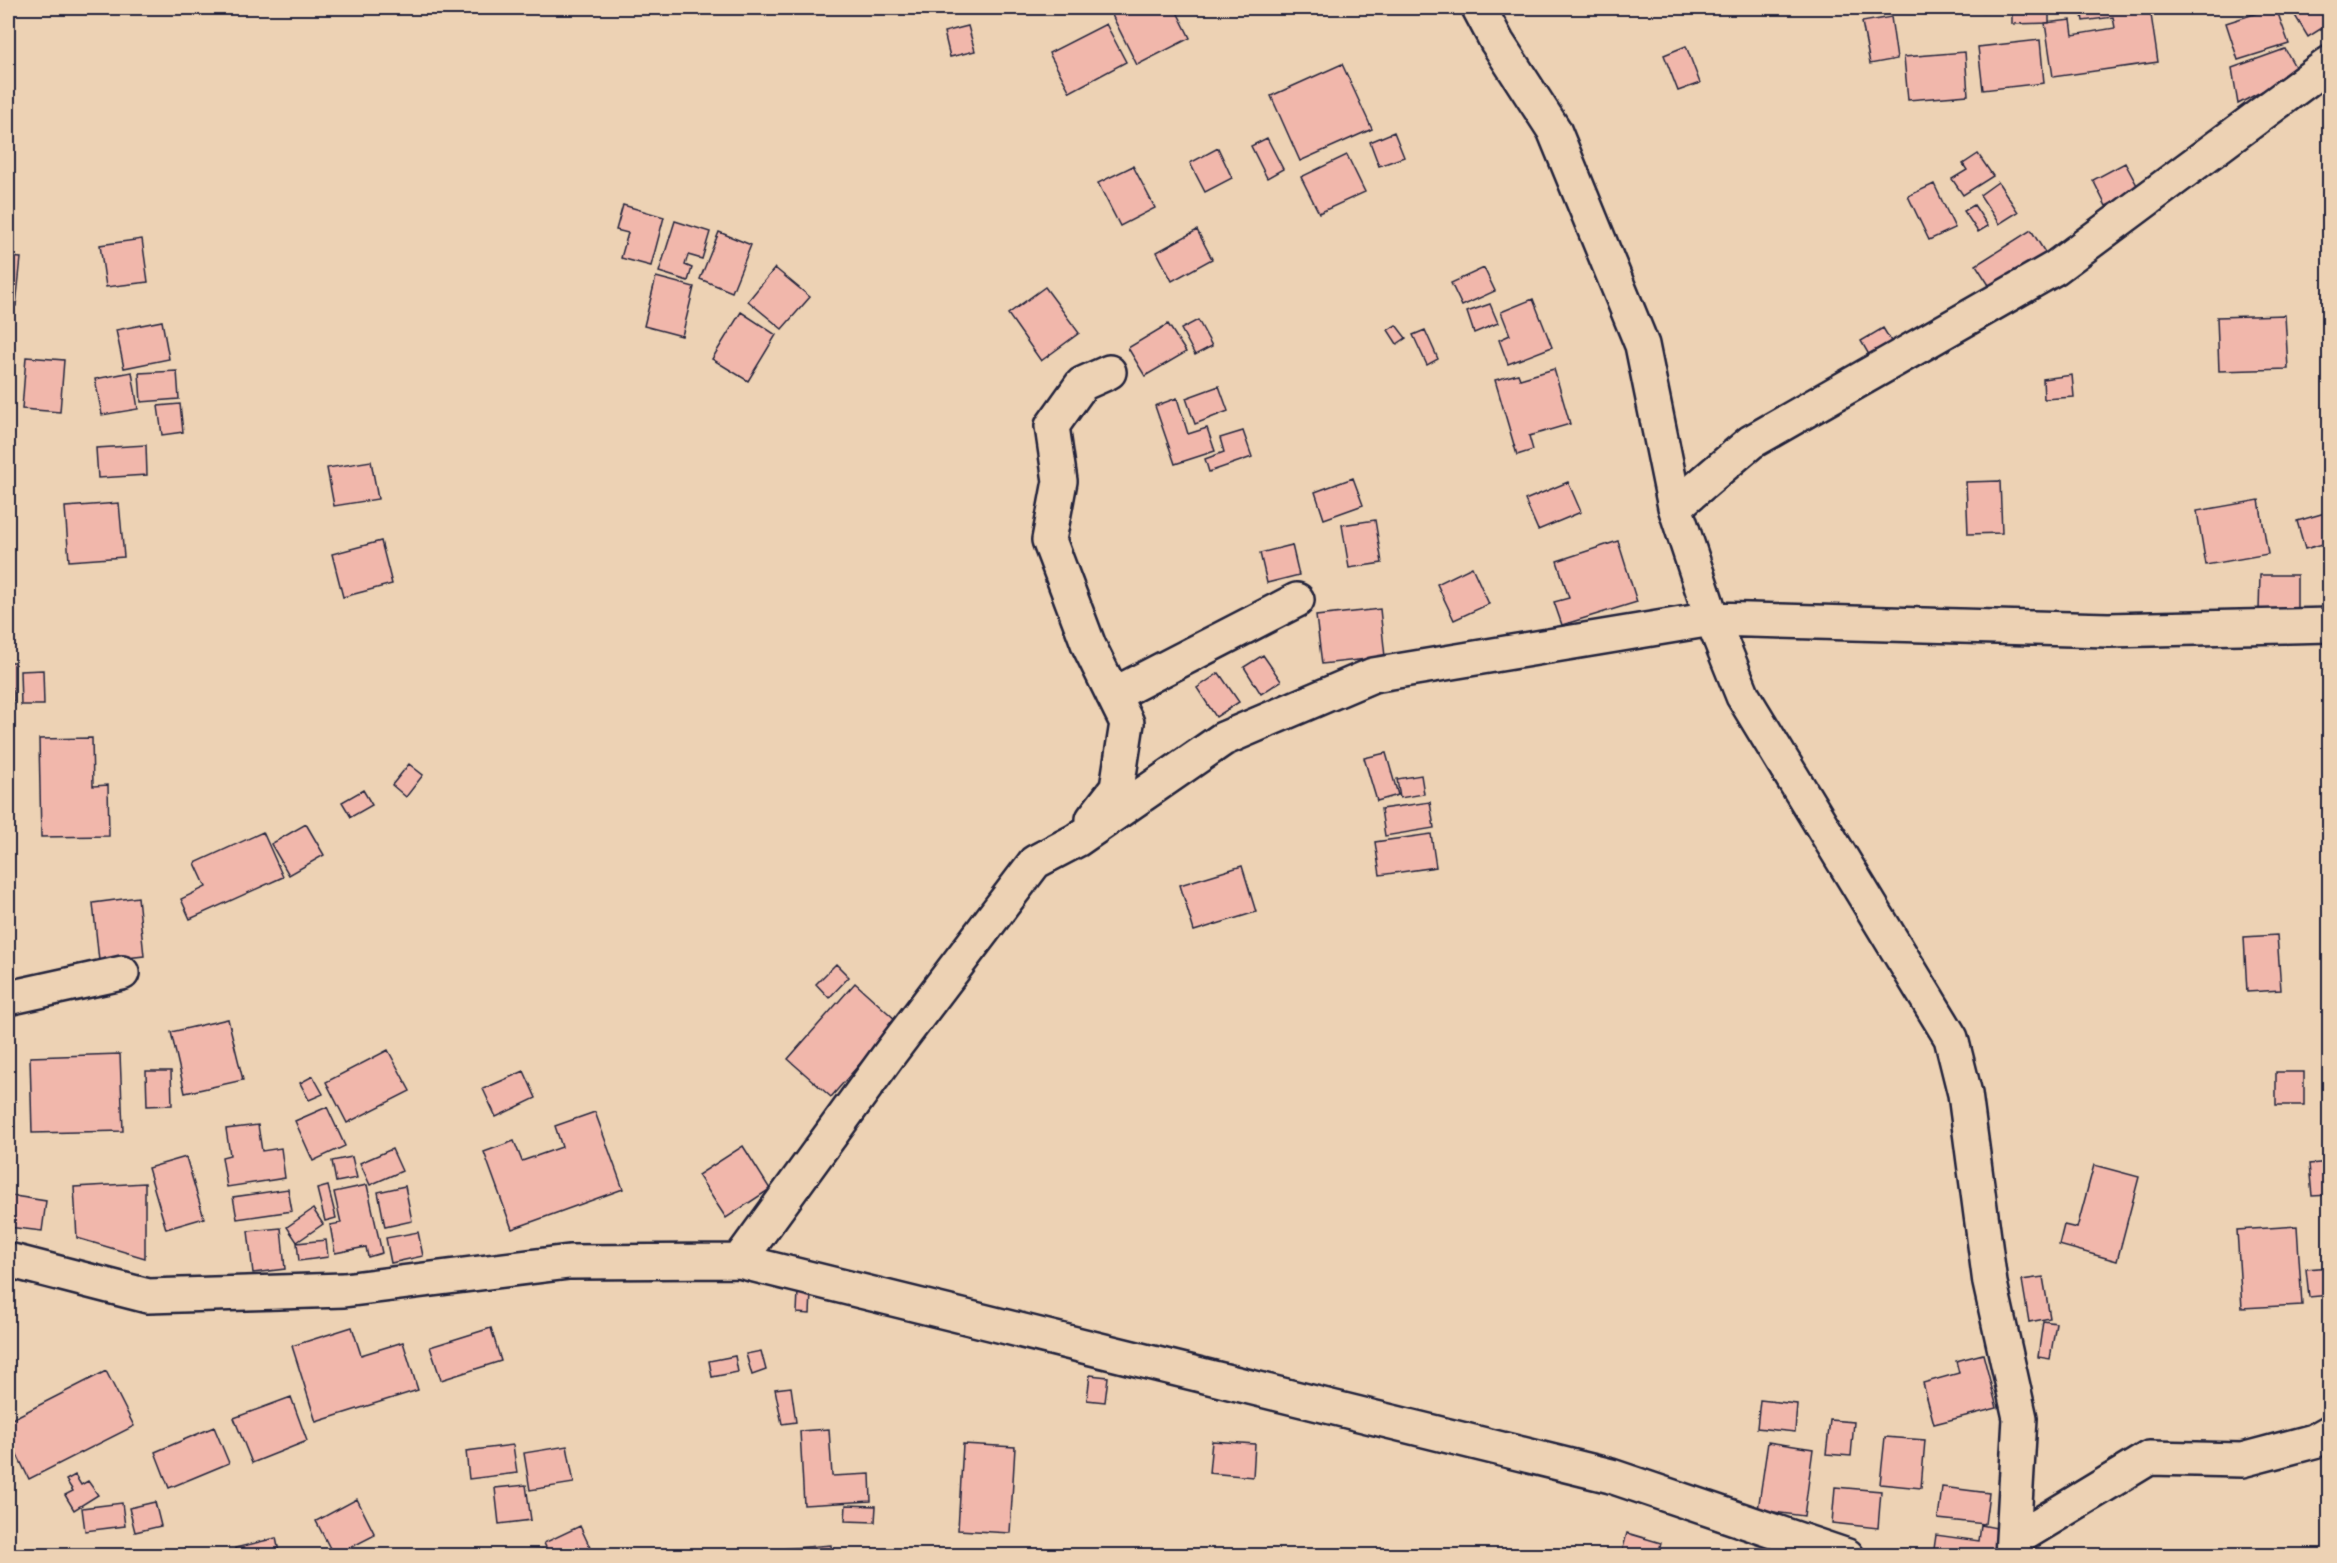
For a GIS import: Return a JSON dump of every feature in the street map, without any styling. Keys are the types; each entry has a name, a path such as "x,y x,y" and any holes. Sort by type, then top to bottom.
{"street":[{"path":"1479,8 1493,35 1554,130 1642,345 1675,507 1712,619 1743,696 1951,1038 1965,1094 1990,1283 2020,1418 2013,1548"},
{"path":"1675,507 1751,442 2055,268 2330,63"},
{"path":"1077,840 1117,788 1127,723 1089,646 1049,540 1060,481 1052,426 1082,384 1108,372"},
{"path":"1113,695 1297,600"},
{"path":"739,1261 891,1052 1035,862 1077,840 1223,739 1373,675 1712,619 2108,630 2330,625"},
{"path":"8,998 122,973"},
{"path":"8,1260 148,1296 344,1290 569,1262 739,1261 1611,1476 1847,1556"},
{"path":"2013,1548 2149,1458 2242,1460 2314,1441 2330,1432"}],"building":[{"path":"1128,8 1175,8 1190,38 1137,65 1112,15"},
{"path":"1968,8 2004,8 2004,11 1968,12"},
{"path":"2012,8 2049,8 2049,23 2012,24"},
{"path":"2081,8 2150,8 2158,62 2053,77 2045,23 2071,20 2073,35 2115,28 2113,17 2083,21"},
{"path":"2276,8 2289,44 2238,60 2226,23"},
{"path":"2330,8 2330,23 2308,37 2291,9"},
{"path":"1891,17 1897,59 1870,64 1862,22"},
{"path":"1106,24 1126,62 1070,92 1049,53"},
{"path":"968,26 975,51 950,57 944,32"},
{"path":"2040,40 2044,83 1983,90 1978,47"},
{"path":"1686,46 1700,83 1678,91 1664,55"},
{"path":"2285,49 2298,72 2238,104 2232,68"},
{"path":"1965,52 1968,95 1908,100 1904,57"},
{"path":"1342,64 1372,129 1300,161 1271,96"},
{"path":"1394,132 1404,157 1379,166 1370,142"},
{"path":"1267,138 1283,169 1267,178 1251,146"},
{"path":"1218,148 1232,178 1205,192 1190,163"},
{"path":"1978,154 1993,176 1963,195 1952,179 1967,170 1963,164"},
{"path":"1347,155 1365,192 1319,213 1301,177"},
{"path":"2125,163 2139,189 2106,206 2093,180"},
{"path":"1133,166 1155,208 1120,226 1098,183"},
{"path":"1998,182 2018,212 1999,224 1980,195"},
{"path":"1934,184 1955,228 1929,240 1908,196"},
{"path":"623,205 664,217 651,266 621,258 628,233 616,230"},
{"path":"1974,205 1988,226 1978,232 1964,211"},
{"path":"675,221 710,232 702,259 688,255 685,265 692,268 688,281 659,272"},
{"path":"1197,230 1212,259 1172,281 1157,252"},
{"path":"2031,230 2051,262 1996,296 1976,265"},
{"path":"719,232 751,245 732,292 700,279"},
{"path":"142,239 148,282 106,287 100,245"},
{"path":"8,257 21,258 16,306 8,305"},
{"path":"775,268 810,297 782,329 748,301"},
{"path":"1484,268 1495,291 1462,306 1451,283"},
{"path":"656,277 694,287 682,336 644,326"},
{"path":"1045,287 1079,333 1041,361 1008,314"},
{"path":"1533,299 1552,347 1508,364 1499,340 1510,335 1501,312"},
{"path":"1490,304 1498,323 1474,333 1467,312"},
{"path":"741,312 776,335 748,381 712,359"},
{"path":"2285,315 2288,369 2219,371 2217,317"},
{"path":"1198,320 1212,346 1195,355 1181,329"},
{"path":"162,321 169,359 124,368 116,330"},
{"path":"1168,324 1186,352 1145,376 1128,348"},
{"path":"1396,325 1406,338 1397,344 1388,330"},
{"path":"1883,328 1894,346 1872,360 1861,341"},
{"path":"1425,330 1438,359 1427,365 1413,335"},
{"path":"26,357 64,360 60,412 22,409"},
{"path":"1554,369 1570,424 1529,436 1533,450 1517,455 1495,380 1518,374 1520,379"},
{"path":"177,371 179,399 141,402 139,373"},
{"path":"132,372 138,409 102,415 95,379"},
{"path":"2072,375 2074,397 2044,399 2043,379"},
{"path":"1219,386 1228,411 1195,424 1186,398"},
{"path":"1177,398 1188,434 1207,428 1215,451 1175,464 1155,406"},
{"path":"180,404 183,432 162,435 158,406"},
{"path":"1243,431 1252,457 1209,472 1205,459 1224,452 1220,438"},
{"path":"146,445 147,475 98,478 96,448"},
{"path":"371,461 378,499 334,506 327,468"},
{"path":"1353,478 1363,505 1324,519 1315,492"},
{"path":"2000,481 2002,533 1968,534 1966,482"},
{"path":"1568,482 1581,512 1538,530 1525,500"},
{"path":"2259,500 2268,554 2206,565 2197,511"},
{"path":"119,503 124,557 69,561 65,507"},
{"path":"2325,513 2330,529 2330,542 2305,549 2297,521"},
{"path":"1375,520 1382,563 1349,568 1342,525"},
{"path":"381,541 392,584 343,597 332,554"},
{"path":"1618,541 1637,602 1562,625 1554,602 1569,598 1557,561"},
{"path":"1292,545 1299,575 1267,583 1260,553"},
{"path":"1472,567 1489,604 1454,620 1437,584"},
{"path":"2260,575 2297,575 2297,611 2259,611"},
{"path":"1380,609 1385,657 1322,664 1316,616"},
{"path":"1263,655 1281,681 1261,694 1244,667"},
{"path":"8,662 14,662 14,701 8,701"},
{"path":"43,670 44,705 21,705 20,671"},
{"path":"1219,673 1239,702 1216,717 1197,688"},
{"path":"92,738 93,786 108,785 109,836 41,837 39,739"},
{"path":"1386,753 1398,795 1377,801 1364,758"},
{"path":"409,764 423,775 406,797 392,785"},
{"path":"1421,775 1424,794 1400,798 1397,779"},
{"path":"363,790 372,805 351,817 342,802"},
{"path":"1430,802 1434,828 1385,836 1381,809"},
{"path":"306,824 324,855 289,875 271,844"},
{"path":"263,832 283,877 190,919 181,899 206,887 195,863"},
{"path":"1431,834 1436,867 1380,875 1375,842"},
{"path":"1242,866 1256,912 1194,931 1180,885"},
{"path":"138,897 144,956 99,961 93,903"},
{"path":"2277,935 2281,990 2247,992 2244,937"},
{"path":"836,964 849,977 829,998 816,984"},
{"path":"855,983 897,1021 831,1097 788,1059"},
{"path":"228,1019 243,1080 185,1093 171,1032"},
{"path":"388,1050 410,1091 347,1123 326,1082"},
{"path":"120,1054 123,1131 32,1133 30,1057"},
{"path":"146,1071 171,1071 172,1105 147,1106"},
{"path":"524,1071 536,1098 496,1117 483,1089"},
{"path":"2276,1072 2304,1072 2304,1105 2276,1105"},
{"path":"313,1076 323,1094 309,1100 300,1083"},
{"path":"327,1107 345,1146 313,1161 295,1121"},
{"path":"595,1112 623,1189 512,1229 484,1152 514,1141 522,1161 562,1147 555,1126"},
{"path":"258,1125 262,1151 281,1148 285,1178 227,1187 222,1157 230,1155 226,1129"},
{"path":"743,1146 770,1189 726,1218 698,1175"},
{"path":"392,1149 402,1171 370,1185 360,1163"},
{"path":"186,1157 204,1218 166,1229 148,1168"},
{"path":"352,1157 357,1178 336,1182 332,1161"},
{"path":"2330,1162 2330,1195 2312,1196 2309,1164"},
{"path":"2094,1165 2139,1177 2117,1261 2059,1245 2064,1225 2077,1228"},
{"path":"145,1183 145,1258 77,1238 74,1187"},
{"path":"367,1185 382,1253 368,1257 366,1247 335,1253 330,1225 341,1223 334,1192"},
{"path":"328,1186 336,1218 325,1221 317,1189"},
{"path":"405,1186 412,1221 385,1227 378,1192"},
{"path":"288,1189 292,1211 237,1219 233,1197"},
{"path":"8,1195 46,1201 42,1231 8,1227"},
{"path":"313,1209 323,1224 297,1242 287,1227"},
{"path":"2297,1226 2302,1305 2242,1308 2237,1230"},
{"path":"281,1228 285,1269 253,1273 248,1231"},
{"path":"418,1232 423,1256 391,1263 386,1238"},
{"path":"326,1240 328,1257 299,1261 297,1243"},
{"path":"2330,1267 2330,1295 2309,1297 2306,1269"},
{"path":"2043,1277 2050,1318 2029,1322 2022,1280"},
{"path":"798,1291 811,1292 810,1314 797,1313"},
{"path":"2043,1321 2056,1323 2050,1359 2038,1357"},
{"path":"352,1327 361,1355 403,1342 418,1390 316,1422 292,1346"},
{"path":"491,1328 501,1361 441,1380 430,1347"},
{"path":"761,1351 766,1370 752,1375 746,1354"},
{"path":"1983,1354 1997,1408 1934,1424 1923,1383 1959,1373 1956,1361"},
{"path":"735,1356 738,1372 712,1377 709,1361"},
{"path":"106,1371 134,1426 29,1479 8,1436 8,1421"},
{"path":"1090,1375 1108,1377 1105,1402 1087,1400"},
{"path":"791,1387 796,1422 782,1424 775,1389"},
{"path":"291,1397 307,1441 252,1463 234,1418"},
{"path":"1760,1400 1797,1404 1795,1432 1757,1428"},
{"path":"1830,1420 1854,1422 1851,1456 1826,1454"},
{"path":"214,1427 229,1463 169,1488 155,1452"},
{"path":"829,1429 832,1476 870,1474 871,1501 804,1505 800,1431"},
{"path":"1885,1437 1925,1440 1921,1488 1880,1484"},
{"path":"1212,1441 1255,1444 1253,1477 1209,1473"},
{"path":"1768,1442 1813,1449 1804,1516 1758,1510"},
{"path":"963,1444 1015,1447 1010,1533 958,1530"},
{"path":"513,1445 517,1473 469,1479 466,1451"},
{"path":"567,1446 574,1483 530,1490 524,1453"},
{"path":"75,1475 81,1485 88,1481 98,1495 74,1510 65,1495 73,1491 66,1480"},
{"path":"526,1485 531,1520 499,1524 495,1488"},
{"path":"1835,1487 1881,1491 1878,1528 1832,1523"},
{"path":"1942,1487 1989,1493 1985,1524 1938,1519"},
{"path":"357,1499 375,1535 334,1556 316,1521"},
{"path":"155,1502 161,1526 135,1532 129,1508"},
{"path":"122,1503 125,1526 85,1531 82,1508"},
{"path":"846,1505 876,1506 875,1522 845,1521"},
{"path":"1981,1525 2002,1529 1999,1556 1933,1556 1936,1535 1979,1541"},
{"path":"580,1526 594,1556 550,1556 544,1543"},
{"path":"1627,1533 1661,1543 1658,1556 1621,1556"},
{"path":"276,1538 280,1556 237,1556 235,1548"},
{"path":"831,1545 832,1556 744,1556 743,1552"},
{"path":"543,1549 544,1556 497,1556"}]}
